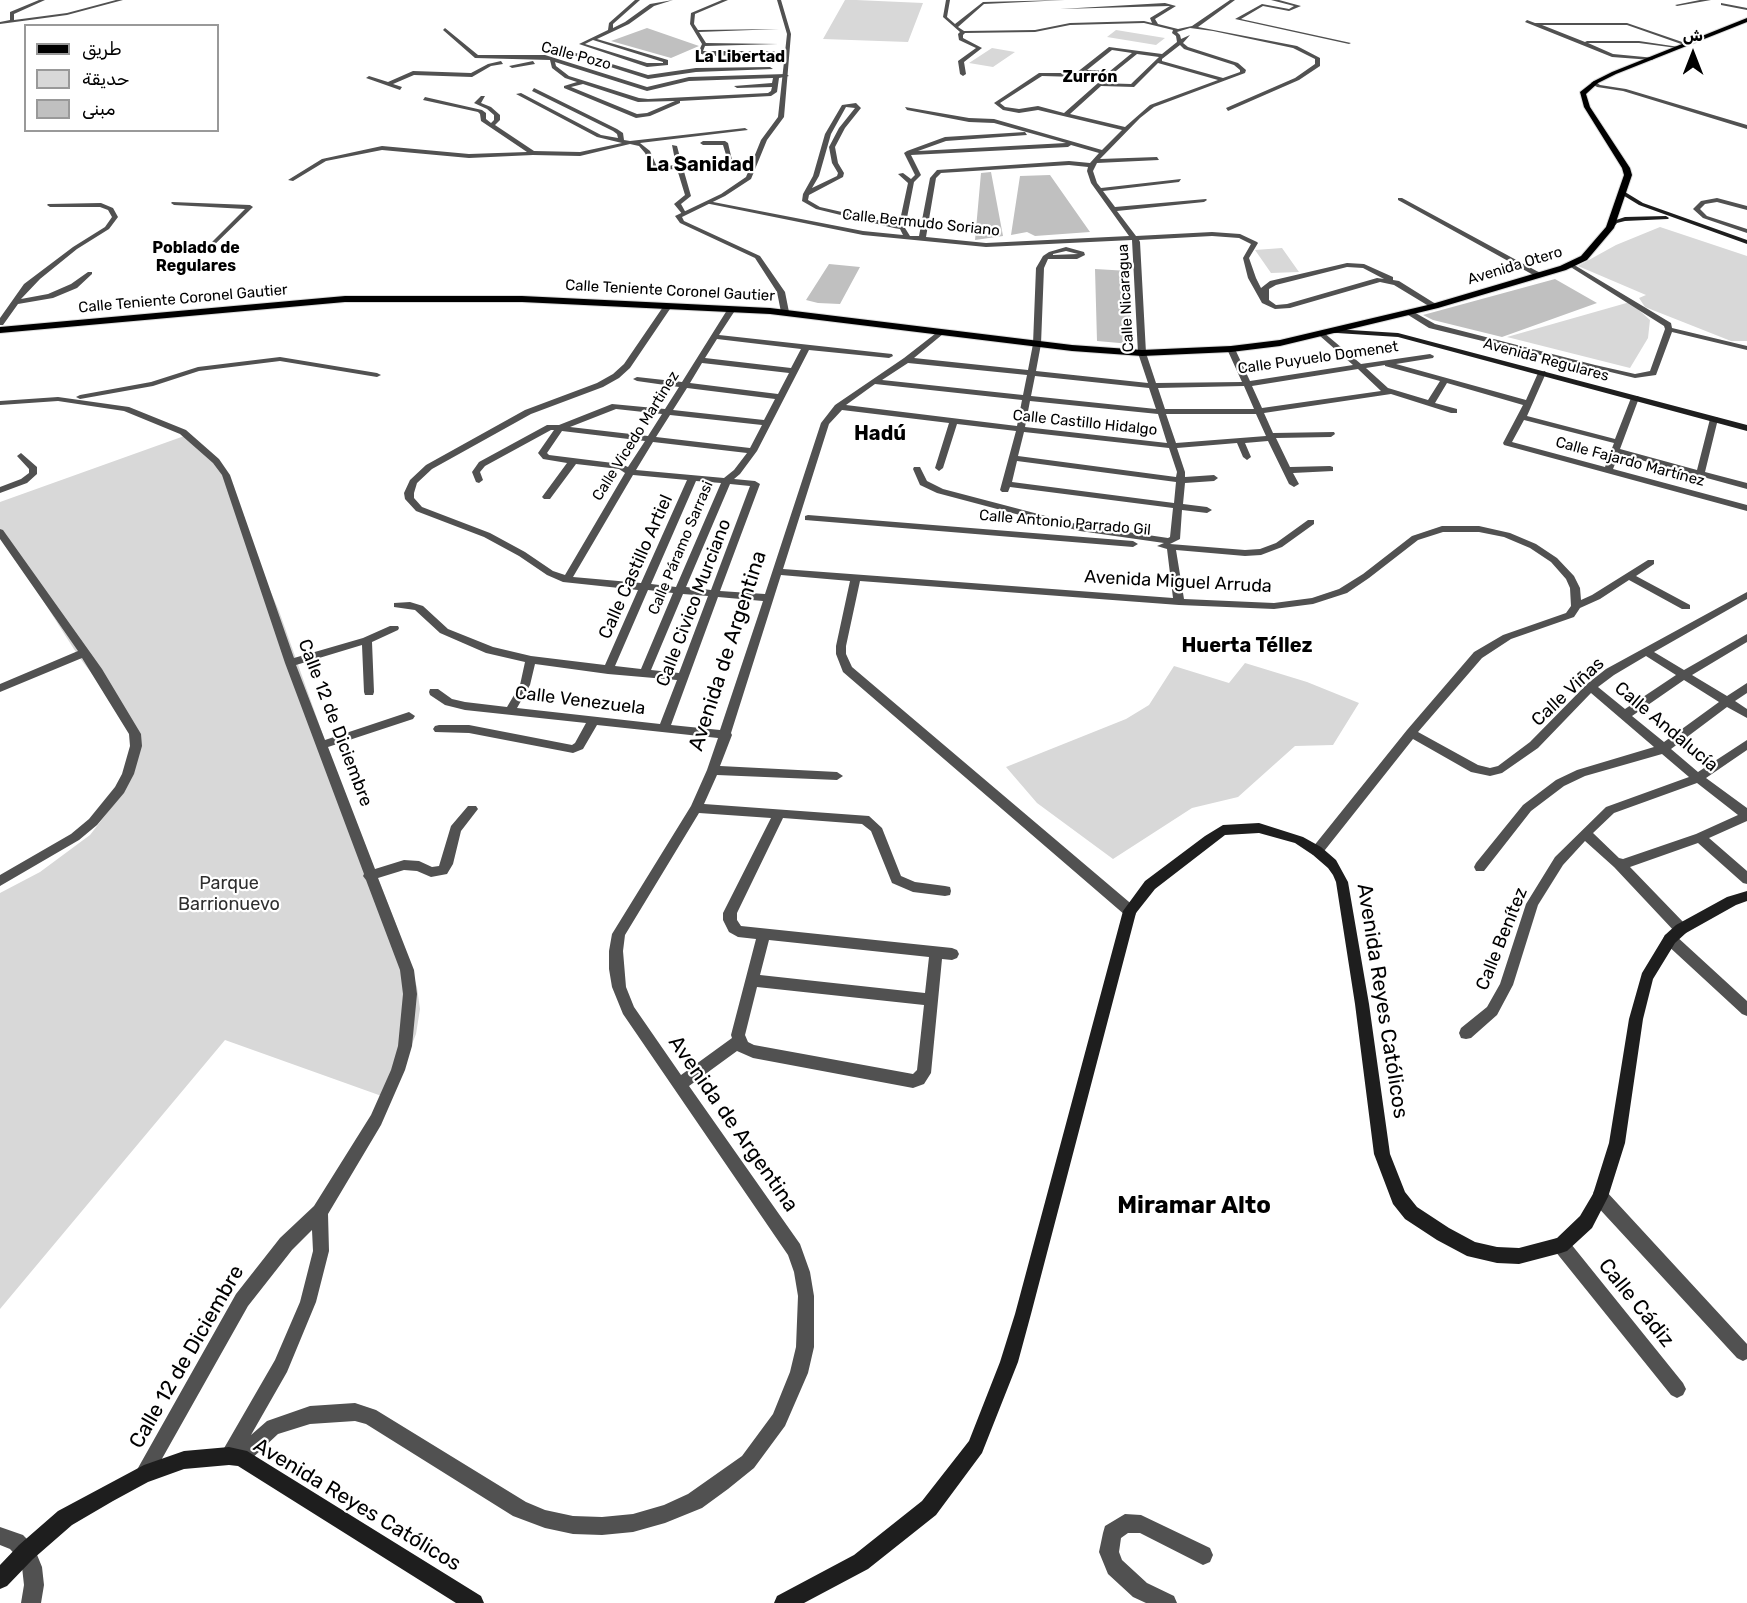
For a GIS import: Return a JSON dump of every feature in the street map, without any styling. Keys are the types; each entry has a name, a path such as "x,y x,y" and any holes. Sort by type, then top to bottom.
{"main road":[{"path":"1594,83 1747,20"},
{"path":"1603,78 1609,86"},
{"name":"Avenida Otero","path":"1336,331 1540,276 1571,265 1591,252 1610,228 1628,175 1626,168 1582,99 1582,93 1594,83"},
{"path":"1623,193 1641,204 1747,242"},
{"path":"1610,228 1615,222 1639,217 1655,217 1691,223"},
{"name":"Calle Teniente Coronel Gautier","path":"0,330 375,298 522,299 785,312 1037,344 1142,353 1231,349 1280,343 1336,331"},
{"path":"1383,319 1390,331 1398,335"},
{"name":"Avenida Regulares","path":"1336,331 1398,335 1747,428"},
{"name":"Avenida Reyes Católicos","path":"784,1603 861,1562 929,1508 976,1447 1009,1362 1023,1314 1130,911 1150,885 1209,838 1223,830 1259,828 1299,840 1332,864 1342,882 1362,1004 1382,1154 1400,1198 1412,1213 1443,1234 1473,1250 1497,1255 1519,1256 1561,1245 1586,1222 1600,1197 1617,1143 1636,1019 1647,977 1670,939 1682,929 1732,901 1747,896"},
{"name":"Avenida Reyes Católicos","path":"0,1579 26,1552 65,1518 144,1474 184,1460 235,1457 474,1603"}],"street":[{"path":"11,20 14,11 38,4 43,0"},
{"path":"91,8 95,4 94,0 111,3"},
{"path":"0,23 91,8 120,0"},
{"path":"610,30 611,24 638,0"},
{"path":"593,39 667,62 658,66 647,65 581,44 627,23 649,6 671,0"},
{"path":"704,45 692,21 693,14 726,0"},
{"path":"779,0 788,29 781,117 764,140 751,175 742,184 678,216 682,222 750,251 758,257 781,292 785,312"},
{"path":"948,0 945,15 955,27 964,32 1035,31 1055,24 1144,22 1188,36"},
{"path":"955,27 983,3 1063,0 1065,4 1060,11 1164,4 1174,6 1152,19 1156,24"},
{"path":"1197,28 1234,0 1252,10"},
{"path":"1273,0 1299,6 1289,10 1262,5 1237,19 1349,43"},
{"path":"1677,5 1709,0"},
{"path":"1724,4 1747,9"},
{"path":"0,15 11,20"},
{"path":"1527,21 1618,56 1652,58"},
{"path":"1535,24 1627,24 1686,44"},
{"path":"1065,115 1101,84 1132,86 1179,42 1200,31 1197,28"},
{"path":"1178,33 1197,28 1213,30 1306,51 1317,58 1318,65 1277,89 1228,109"},
{"name":"Calle Pozo","path":"445,29 477,57 536,57 647,89 684,80 786,76"},
{"path":"770,69 777,29"},
{"path":"696,31 788,29"},
{"path":"963,74 961,61 981,48 961,39 960,34 964,32"},
{"path":"1554,32 1574,32"},
{"path":"1134,238 1091,177 1093,163 1125,129 1152,106 1238,76 1243,70 1236,64 1194,52 1179,42 1178,33"},
{"path":"700,38 744,37"},
{"path":"1580,42 1639,42 1678,47"},
{"path":"704,45 776,44"},
{"path":"704,45 700,52 709,54 774,53"},
{"path":"556,48 640,75 655,77 686,71 786,69"},
{"path":"1125,129 1034,108 1019,111 1003,108 997,103 1041,74 1074,76 1109,49 1161,58"},
{"path":"1295,57 1306,51"},
{"path":"1082,71 1111,73 1134,53"},
{"path":"1161,58 1162,63 1224,80"},
{"path":"512,66 550,60"},
{"path":"550,60 561,74 638,100 763,95 774,93 776,77"},
{"path":"388,84 399,78 421,72 469,75 477,74 495,64 550,60"},
{"path":"709,61 772,60"},
{"path":"369,78 400,88"},
{"path":"583,82 566,87 636,116 659,112 688,98"},
{"path":"1594,83 1747,127"},
{"path":"728,86 775,85"},
{"path":"681,87 693,87"},
{"path":"534,90 615,129 621,135 621,139"},
{"path":"519,94 594,134 632,142 646,149 655,148"},
{"path":"483,97 477,103 489,108 497,115 497,120 492,126"},
{"path":"425,99 480,111 483,113 483,120 532,153"},
{"path":"806,194 840,177 841,173 832,147 859,106 851,104 844,106 824,142 819,169 806,194 805,201 818,208 902,228 908,237"},
{"path":"907,108 966,120 994,121 1103,152"},
{"path":"291,180 324,160 382,148 469,156 532,153 580,154 632,142 745,130"},
{"path":"907,153 945,139 1037,133"},
{"path":"646,149 655,168 722,163 730,159 723,142 696,144"},
{"path":"664,147 685,145"},
{"path":"907,153 1078,145"},
{"path":"674,146 688,196 677,204 683,213"},
{"path":"902,228 911,182 918,175 907,153"},
{"path":"922,238 933,178 939,171 1157,159"},
{"path":"901,174 911,182"},
{"path":"818,188 841,183 849,177"},
{"path":"1100,190 1179,180"},
{"path":"1152,184 1159,190"},
{"path":"1167,196 1174,203"},
{"path":"1400,199 1540,276"},
{"path":"1113,209 1204,200"},
{"path":"1747,208 1717,200 1703,202 1696,209 1705,217 1747,231"},
{"path":"174,203 250,207 206,251"},
{"name":"Calle Bermudo Soriano","path":"708,203 863,233 996,245 1134,238"},
{"path":"0,323 27,286 47,268 107,228 115,217 111,209 100,205 50,205"},
{"name":"Calle Nicaragua","path":"1179,602 1173,542 1180,507 1182,480 1142,353 1137,247 1134,238 1212,234 1247,237 1255,243 1246,258 1248,268 1266,302"},
{"path":"1045,257 1040,268 1037,344 1032,374 1006,487 1207,510"},
{"path":"1396,283 1388,280 1373,281 1282,307 1266,302 1265,288 1273,283 1347,265 1364,266 1396,283 1435,306"},
{"path":"1571,265 1663,321 1669,329 1747,348"},
{"path":"15,302 50,296 74,286 90,273"},
{"path":"668,306 627,366 616,376 600,385 545,405 429,466 417,477 410,488 411,499 419,509 487,535 522,554 550,573 567,580 768,598"},
{"name":"Calle Vicedo Martinez","path":"567,580 630,472 732,309"},
{"path":"1409,313 1432,326 1635,376 1653,373 1669,329"},
{"name":"Avenida de Argentina","path":"235,1457 273,1427 310,1414 355,1412 370,1416 520,1509 564,1523 602,1526 633,1523 664,1514 695,1501 748,1462 779,1420 799,1373 805,1347 806,1296 802,1272 794,1250 628,1010 619,987 616,951 619,934 696,808 714,770 825,423 838,407 907,360 940,332"},
{"path":"1323,334 1359,368 1390,392 1454,411"},
{"path":"715,337 889,356"},
{"name":"Calle Páramo Sarrasi","path":"644,673 727,480 738,472 753,451 806,347"},
{"path":"1231,349 1294,484"},
{"name":"Calle Puyuelo Domenet","path":"907,360 1152,386 1247,384 1430,356"},
{"path":"58,399 111,393 153,384 198,369 280,359 377,375"},
{"path":"701,360 794,371"},
{"path":"1384,363 1527,403"},
{"path":"1542,373 1522,417 1700,474 1747,486"},
{"path":"637,379 781,397"},
{"path":"1430,404 1445,380"},
{"path":"875,382 1161,412 1259,411 1390,392"},
{"path":"1608,470 1635,398"},
{"name":"Calle 12 de Diciembre","path":"0,402 58,399 126,409 183,432 216,461 226,475 290,663 369,876 407,970 409,1019 405,1046 388,1095 376,1120 320,1212 286,1244 242,1300 144,1474"},
{"path":"727,480 630,472 621,467 546,457 541,454 560,428 615,406 767,423"},
{"name":"Calle Castillo Hidalgo","path":"838,407 1172,446 1239,439 1331,435"},
{"name":"Calle Fajardo Martínez","path":"1522,417 1507,443 1747,508"},
{"path":"1700,474 1714,419"},
{"path":"939,468 954,422"},
{"path":"479,480 476,472 487,461 546,428 753,451"},
{"path":"1239,439 1247,457"},
{"path":"0,490 24,481 33,474 34,469 21,456"},
{"path":"1014,458 1182,480 1214,478"},
{"path":"547,497 573,461"},
{"path":"917,469 923,483 940,491 1080,528 1173,542"},
{"path":"1287,470 1330,469"},
{"name":"Calle Castillo Artiel","path":"608,669 693,477"},
{"name":"Calle Civico Murciano","path":"664,729 755,488 752,482 727,480"},
{"name":"Calle Antonio Parrado Gil","path":"808,518 1173,542 1245,553 1261,552 1279,545 1311,522"},
{"name":"Avenida Miguel Arruda","path":"776,572 1179,602 1253,606 1294,604 1313,601 1356,584 1422,534 1442,529 1465,528 1507,535 1544,553 1570,578 1577,597 1576,606"},
{"path":"0,532 84,653 135,734 136,746 128,774 108,806 75,837 0,881"},
{"path":"1317,851 1411,733 1486,648 1507,637 1570,615 1576,606 1596,597 1651,562"},
{"path":"1629,576 1686,607"},
{"path":"856,578 841,646 841,654 847,669 1130,911"},
{"name":"Calle Viñas","path":"1411,733 1475,769 1490,772 1502,769 1534,745 1591,687 1610,672 1747,595"},
{"path":"399,605 419,608 434,624 457,639 490,650 531,660 683,677"},
{"path":"290,663 367,640 394,627"},
{"path":"1623,716 1684,675 1747,637"},
{"path":"367,640 369,692"},
{"path":"1647,652 1747,714"},
{"path":"0,688 84,653"},
{"path":"510,711 525,685 531,660"},
{"name":"Calle Andalucía","path":"1591,687 1623,716 1747,816"},
{"path":"1480,867 1527,808 1560,783 1581,773 1663,749 1747,687"},
{"name":"Calle Venezuela","path":"434,692 457,704 726,735"},
{"path":"322,745 409,716"},
{"path":"439,729 469,729 573,749 579,746 593,721"},
{"name":"Calle Benítez","path":"1466,1033 1492,1011 1506,985 1532,904 1559,861 1585,832 1610,810 1698,778 1747,744"},
{"path":"714,770 837,776"},
{"path":"696,808 869,821 876,828 896,879 914,887 945,891"},
{"path":"369,876 404,865 419,866 431,872 443,870 447,864 455,828 472,809"},
{"path":"779,814 730,914 731,924 738,931 952,954"},
{"path":"1619,864 1627,864 1700,837 1747,816"},
{"path":"1585,832 1682,929"},
{"path":"1700,837 1747,879"},
{"path":"764,934 738,1035 739,1041 747,1050 904,1079 919,1079 924,1073 936,952"},
{"path":"1670,939 1747,1010"},
{"path":"752,980 931,1000"},
{"path":"679,1084 739,1041"},
{"path":"1600,1197 1743,1352"},
{"path":"235,1457 282,1366 308,1302 321,1251 320,1212"},
{"name":"Calle Cádiz","path":"1561,1245 1677,1389"},
{"path":"1167,1603 1140,1590 1115,1567 1109,1552 1112,1533 1125,1523 1141,1524 1203,1556"},
{"path":"0,1536 16,1542 26,1552 32,1566 34,1585 31,1603"}],"green space":[{"path":"845,0 923,3 908,42 823,39"},
{"path":"1116,30 1165,38 1156,45 1107,37"},
{"path":"992,48 1015,52 993,67 969,63"},
{"path":"1660,227 1747,256 1747,341 1731,341 1645,307 1639,298 1646,295 1578,266 1616,245"},
{"path":"1282,248 1299,272 1271,273 1255,250"},
{"path":"1630,302 1650,320 1648,338 1630,368 1507,337"},
{"name":"Parque Barrionuevo","path":"187,435 222,468 253,551 279,611 329,752 399,932 417,987 420,1009 416,1034 390,1099 225,1040 0,1309 0,893 40,872 90,835 132,777 133,727 79,657 0,533 0,502"},
{"path":"1245,663 1307,682 1359,703 1333,745 1295,746 1238,797 1192,808 1113,859 1037,803 1006,767 1126,719 1149,705 1174,666 1229,683"}],"building":[{"path":"647,28 699,46 671,58 611,41"},
{"path":"991,172 1003,236 975,240 981,173"},
{"path":"1050,175 1090,232 1035,236 1027,232 1011,235 1020,176"},
{"path":"829,264 860,267 840,304 806,300"},
{"path":"1095,269 1129,271 1131,344 1097,341"},
{"path":"1555,279 1597,303 1502,337 1433,320 1423,315"}],"district":[{"name":"La Libertad","path":"740,57"},
{"name":"Zurrón","path":"1090,77"},
{"name":"La Sanidad","path":"700,165"},
{"name":"Poblado de Regulares","path":"196,257"},
{"name":"Hadú","path":"880,434"},
{"name":"Huerta Téllez","path":"1247,646"},
{"name":"Miramar Alto","path":"1194,1206"}]}
